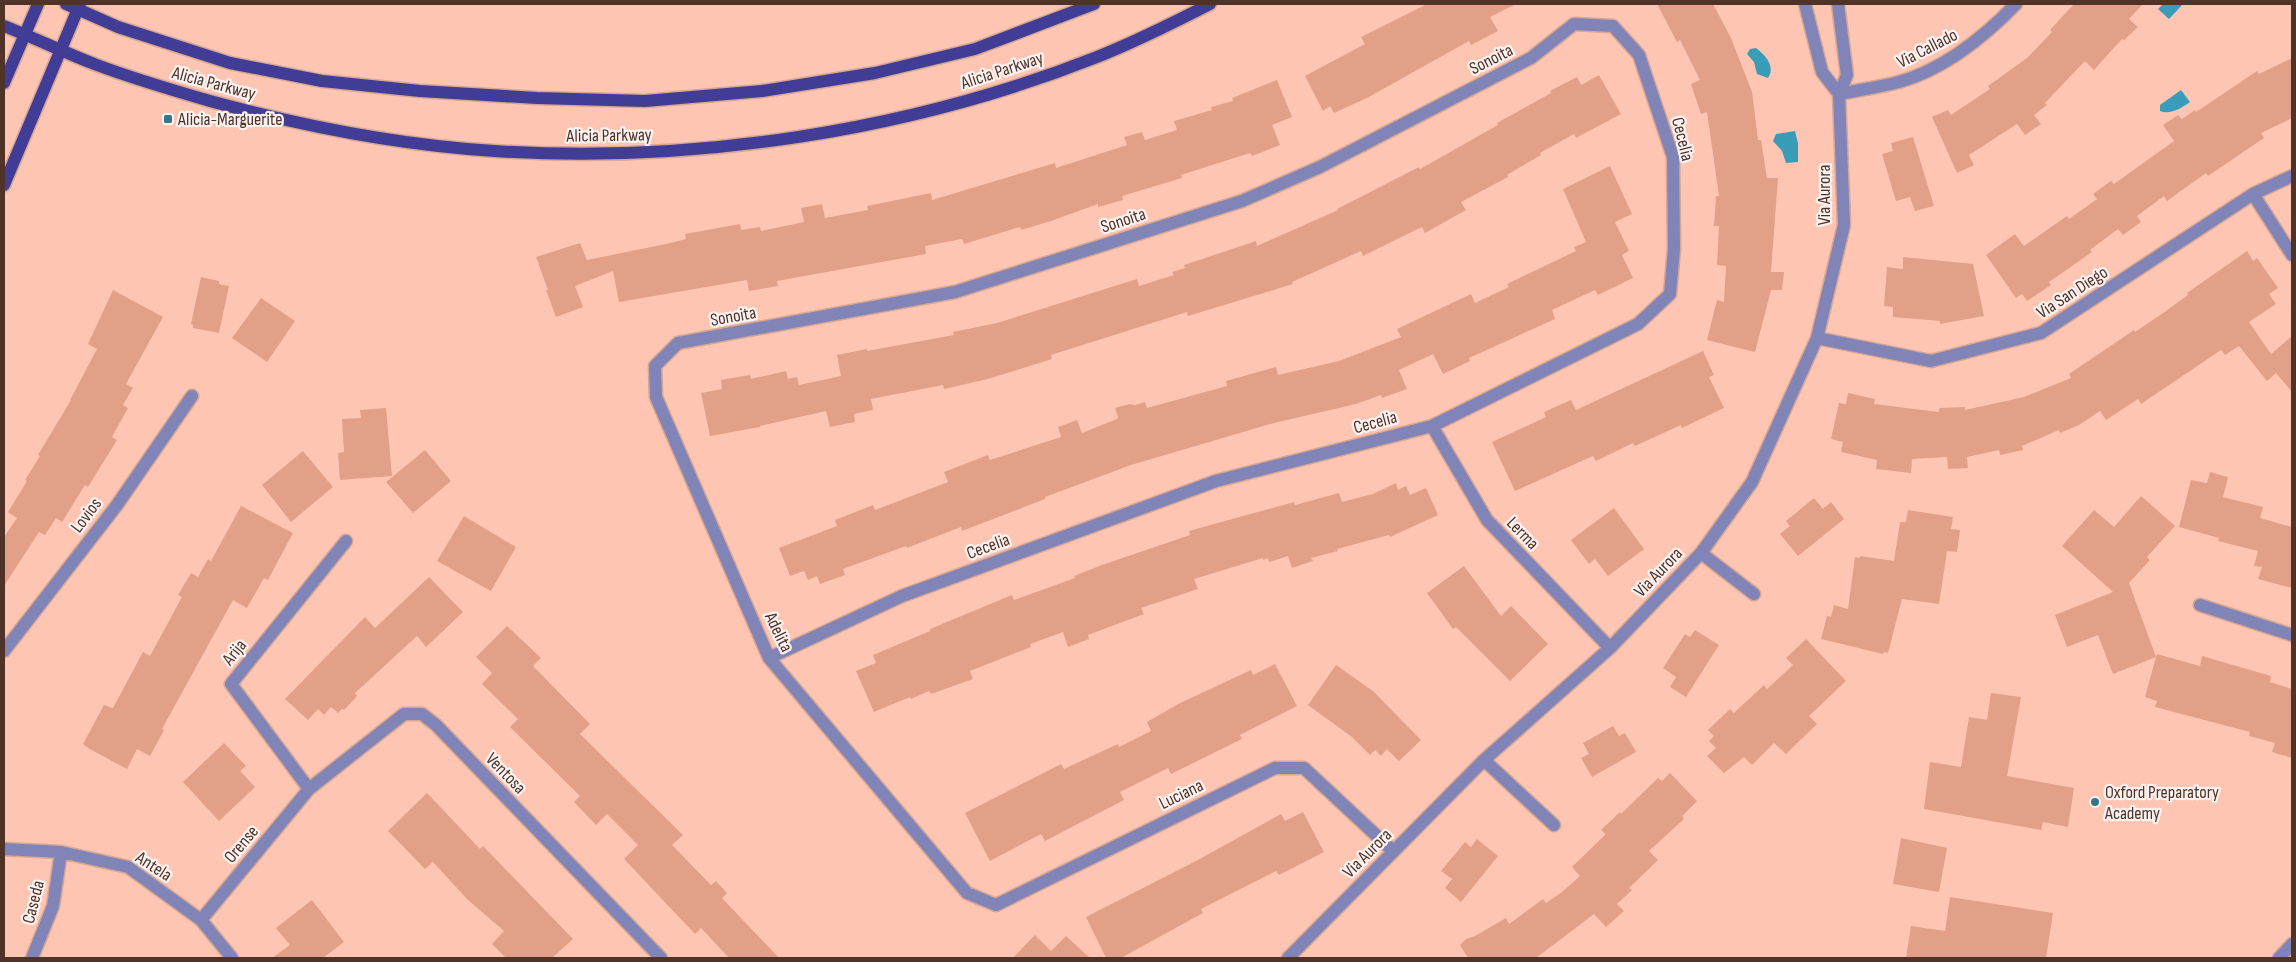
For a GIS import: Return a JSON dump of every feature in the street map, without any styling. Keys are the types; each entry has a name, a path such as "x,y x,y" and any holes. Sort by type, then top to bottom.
{"main road":[{"path":"4,83 38,4"},
{"name":"Alicia Parkway","path":"75,5 118,27 230,63 322,82 508,97 645,101 762,92 875,74 975,49 1094,4"},
{"name":"Alicia Parkway","path":"4,26 149,83 213,102 313,126 420,144 493,151 562,154 654,152 808,136 893,120 994,92 1097,57 1210,4"},
{"path":"4,185 61,49 75,5"}],"street":[{"path":"1805,4 1822,72 1839,94"},
{"name":"Via Aurora","path":"1288,958 1484,760 1610,648 1700,552 1752,482 1817,338 1844,225 1839,94 1847,76 1838,4"},
{"name":"Via Callado","path":"1839,94 1900,82 1934,67 1959,53 1990,30 2016,4"},
{"name":"Sonoita","path":"655,366 678,343 955,292 1242,201 1320,167 1531,58 1574,24"},
{"name":"Cecelia","path":"769,658 902,596 1216,481 1432,426 1638,324 1670,294 1674,249 1673,158 1639,55 1614,26 1574,24"},
{"name":"Via San Diego","path":"1817,338 1931,361 2041,333 2253,194 2292,176"},
{"path":"2253,194 2292,254"},
{"name":"Adelita","path":"655,366 656,397 769,658 966,893"},
{"name":"Lovios","path":"4,652 117,505 192,396"},
{"name":"Lerma","path":"1432,426 1487,520 1610,648"},
{"name":"Arija","path":"309,789 232,684 346,541"},
{"path":"1700,552 1754,594"},
{"path":"2200,605 2292,635"},
{"name":"Ventosa","path":"309,789 404,714 422,714 443,732 661,958"},
{"path":"1484,760 1554,825"},
{"name":"Luciana","path":"966,893 996,905 1275,768 1304,768 1393,851"},
{"name":"Orense","path":"201,920 309,789"},
{"name":"Antela","path":"4,849 61,852 128,867 201,920 232,958"},
{"name":"Caseda","path":"32,958 53,906 61,852"},
{"path":"2279,958 2292,944"}],"water":[{"path":"2163,4 2183,4 2169,19 2158,9"},
{"path":"1756,48 1766,57 1770,65 1771,69 1768,78 1757,74 1754,62 1747,54 1750,49"},
{"path":"2181,90 2190,102 2180,109 2160,111 2160,105"},
{"path":"1795,131 1798,143 1798,162 1786,163 1782,151 1773,141 1776,134"}],"building":[{"path":"1427,4 1516,4 1490,17 1498,31 1471,45 1469,41 1367,98 1334,113 1330,106 1323,111 1305,76 1365,44 1361,37"},
{"path":"1657,4 1713,4 1731,38 1752,92 1758,140 1761,140 1767,178 1778,178 1771,272 1784,272 1782,290 1771,290 1755,352 1707,340 1717,300 1724,302 1726,266 1717,265 1719,226 1714,226 1716,196 1719,196 1707,112 1701,114 1691,84 1700,80 1680,40 1677,42"},
{"path":"2074,4 2143,4 2129,19 2138,27 2124,40 2122,39 2094,70 2085,61 2045,103 2047,105 2034,115 2041,124 2025,135 2017,124 1969,155 1974,165 1957,173 1932,117 1948,110 1951,115 1990,89 1988,86 2027,58 2052,32 2050,30"},
{"path":"2292,58 2292,118 2261,133 2264,138 2208,176 2206,173 2167,201 2164,196 2137,216 2141,222 2123,235 2118,229 2090,250 2092,252 2049,282 2051,285 2027,301 2022,294 2016,298 1986,255 2015,234 2024,246 2067,216 2069,219 2097,199 2093,194 2111,181 2114,184 2174,141 2163,125 2178,115 2182,119 2195,110 2196,112 2257,71 2259,74"},
{"path":"1599,75 1621,114 1576,138 1574,134 1540,153 1541,155 1507,175 1508,177 1461,202 1466,210 1425,233 1422,227 1363,256 1361,251 1292,282 1293,284 1188,316 1187,312 1051,355 1052,359 988,379 944,389 943,385 871,399 873,410 854,414 855,422 830,427 826,411 760,427 710,436 701,393 722,389 721,380 750,375 751,379 786,371 788,379 797,377 799,385 841,376 837,355 954,335 953,332 997,323 1137,279 1139,286 1174,275 1172,272 1185,268 1184,265 1256,241 1257,246 1338,210 1419,167 1420,169 1498,125 1497,123 1551,93 1550,91 1577,77 1581,85"},
{"path":"1277,80 1292,117 1272,125 1280,145 1252,156 1250,153 1181,175 1182,178 1122,196 1123,200 1098,207 1098,204 1021,230 1020,227 964,244 962,239 925,246 926,254 777,281 778,286 749,291 747,280 619,302 613,271 575,286 583,307 556,317 536,257 580,243 587,260 686,239 685,234 740,224 741,230 760,227 761,231 804,222 801,208 822,204 825,218 868,210 867,206 931,193 932,200 1055,163 1056,168 1127,145 1124,137 1142,132 1145,140 1177,130 1174,121 1212,110 1211,107 1233,101 1232,98"},
{"path":"1913,137 1934,206 1915,211 1910,197 1896,201 1882,154 1893,151 1891,143"},
{"path":"1610,166 1632,214 1615,222 1629,251 1622,255 1633,278 1598,295 1595,290 1552,310 1555,319 1469,358 1470,361 1443,374 1433,354 1399,370 1407,389 1382,398 1381,395 1356,404 1274,423 1131,465 962,531 961,527 907,548 906,546 843,569 845,575 820,584 817,576 808,580 804,571 790,576 779,548 837,526 835,520 873,505 875,510 948,482 944,472 988,455 990,460 1061,437 1058,427 1077,420 1082,433 1117,419 1115,408 1145,402 1147,408 1227,386 1226,381 1276,367 1278,375 1339,361 1401,337 1397,329 1471,294 1475,303 1509,287 1507,284 1576,251 1574,247 1586,242 1563,189"},
{"path":"2247,251 2253,261 2257,258 2278,288 2269,294 2276,304 2249,322 2271,354 2292,336 2292,392 2276,373 2267,381 2239,346 2225,355 2221,350 2141,404 2138,399 2106,420 2100,411 2079,425 2060,433 2059,430 2022,446 2023,450 2000,455 1999,450 1967,457 1968,468 1948,469 1947,457 1912,459 1911,473 1876,469 1877,460 1841,452 1843,442 1831,439 1839,403 1846,404 1848,393 1875,399 1874,404 1939,412 1939,408 1965,407 1965,410 2024,397 2071,378 2069,374 2134,330 2135,332 2163,313 2188,295 2187,293"},
{"path":"1903,257 1973,264 1984,316 1940,324 1940,321 1893,317 1893,307 1884,306 1887,267 1903,269"},
{"path":"201,277 219,281 219,284 229,286 219,333 193,328 191,324"},
{"path":"113,290 163,317 126,384 133,388 123,405 128,408 112,437 117,440 88,487 85,485 62,522 56,518 45,535 39,532 4,586 4,537 17,518 8,512 27,481 25,480 40,456 38,455 71,400 97,349 88,344"},
{"path":"261,298 295,321 267,362 232,338"},
{"path":"1703,351 1714,375 1709,377 1724,408 1682,428 1681,425 1635,446 1633,443 1596,461 1593,456 1515,491 1492,442 1546,417 1544,412 1571,400 1576,410"},
{"path":"386,408 392,476 340,480 338,453 344,452 342,419 361,418 360,410"},
{"path":"425,450 451,481 413,513 386,482"},
{"path":"303,451 333,487 291,522 262,485"},
{"path":"2210,472 2228,477 2223,497 2263,507 2260,518 2292,527 2292,588 2258,579 2262,567 2254,566 2258,551 2218,541 2219,538 2179,527 2191,480 2207,483"},
{"path":"1396,483 1398,490 1406,486 1410,495 1426,488 1438,515 1390,537 1389,535 1337,549 1338,551 1311,558 1313,561 1292,568 1288,556 1269,562 1268,558 1263,560 1263,558 1194,579 1198,589 1141,608 1144,614 1088,635 1089,639 1068,647 1063,632 1030,644 1031,647 970,671 973,679 931,694 929,691 911,699 910,697 874,712 856,671 876,663 873,655 930,631 930,629 1012,595 1014,600 1075,578 1074,576 1102,565 1190,535 1189,531 1294,502 1295,505 1339,493 1342,502 1373,494"},
{"path":"2141,496 2175,526 2147,557 2150,560 2129,583 2156,657 2113,674 2098,635 2067,647 2055,615 2113,592 2062,546 2094,510 2114,527"},
{"path":"1814,498 1823,509 1831,502 1844,519 1798,556 1780,534 1790,526 1786,521"},
{"path":"241,506 293,533 268,580 264,578 247,608 233,600 162,729 164,730 150,756 137,749 127,769 83,744 104,705 113,708 143,652 150,656 182,597 178,595 191,573 198,577 208,559 211,561"},
{"path":"1614,508 1644,549 1608,576 1595,559 1589,564 1571,540"},
{"path":"1908,510 1953,517 1951,529 1960,530 1957,552 1947,551 1939,604 1902,599 1888,653 1884,652 1883,654 1821,639 1827,616 1831,617 1834,605 1848,609 1855,557 1860,558 1860,556 1894,561 1900,522 1906,522"},
{"path":"464,516 516,547 491,591 437,561"},
{"path":"1464,566 1501,616 1511,606 1548,644 1510,681 1456,627 1453,629 1427,593"},
{"path":"429,577 463,612 426,647 417,636 355,693 357,696 344,710 342,709 338,713 331,707 324,715 318,709 308,720 285,699 365,617 375,628"},
{"path":"507,626 541,658 533,666 590,724 580,734 683,835 672,845 711,885 716,881 727,893 722,898 779,958 729,958 701,928 695,934 624,859 638,845 607,814 596,825 574,802 580,796 510,727 518,719 482,684 492,673 476,657"},
{"path":"1695,630 1719,645 1686,697 1670,687 1676,677 1663,668 1685,634 1690,637"},
{"path":"1806,639 1846,681 1809,716 1817,724 1786,754 1774,743 1752,765 1744,757 1724,773 1707,756 1716,748 1709,741 1714,736 1708,730 1730,709 1734,713 1764,685 1767,689 1793,665 1786,658"},
{"path":"2157,654 2200,666 2202,656 2271,676 2270,682 2292,689 2292,758 2272,752 2275,743 2249,736 2250,732 2155,707 2157,701 2145,697"},
{"path":"1275,664 1297,706 1240,735 1242,739 1171,774 1168,768 1120,792 1124,800 1045,841 1041,834 990,861 965,813 1061,764 1064,769 1118,744 1119,747 1151,731 1147,722 1178,704 1251,670 1253,675"},
{"path":"1336,665 1373,691 1421,740 1399,761 1387,749 1381,756 1375,750 1370,755 1352,737 1308,705"},
{"path":"1991,693 2021,697 2007,776 2074,788 2068,827 2043,822 2041,830 1924,809 1930,762 1961,767 1969,717 1987,720"},
{"path":"1613,726 1619,736 1625,733 1636,752 1592,777 1581,758 1589,754 1583,743"},
{"path":"224,743 246,766 240,771 255,787 219,821 183,782"},
{"path":"1670,773 1697,801 1682,816 1684,819 1649,851 1658,860 1629,888 1632,890 1617,904 1624,911 1606,927 1594,914 1536,958 1468,958 1460,945 1466,939 1475,936 1506,918 1509,924 1543,899 1546,903 1562,892 1580,876 1572,867 1606,834 1601,830 1620,812 1621,814 1658,778 1662,781"},
{"path":"427,793 480,849 483,846 573,939 552,958 506,958 492,944 504,931 467,899 433,862 425,869 388,831"},
{"path":"1303,812 1324,852 1279,875 1276,871 1201,909 1203,913 1121,958 1106,958 1086,917 1196,861 1281,814 1285,821"},
{"path":"1901,838 1947,848 1939,892 1893,884"},
{"path":"1477,839 1498,856 1461,902 1445,888 1452,879 1441,871 1465,842 1471,847"},
{"path":"1950,897 2053,913 2046,958 1906,958 1911,926 1945,931"},
{"path":"312,900 344,942 323,958 272,958 290,945 276,928"},
{"path":"1035,935 1051,951 1066,936 1090,958 1013,958"}],"place":[{"name":"Alicia-Marguerite","path":"168,119"},
{"name":"Oxford Preparatory Academy","path":"2095,802"}]}
